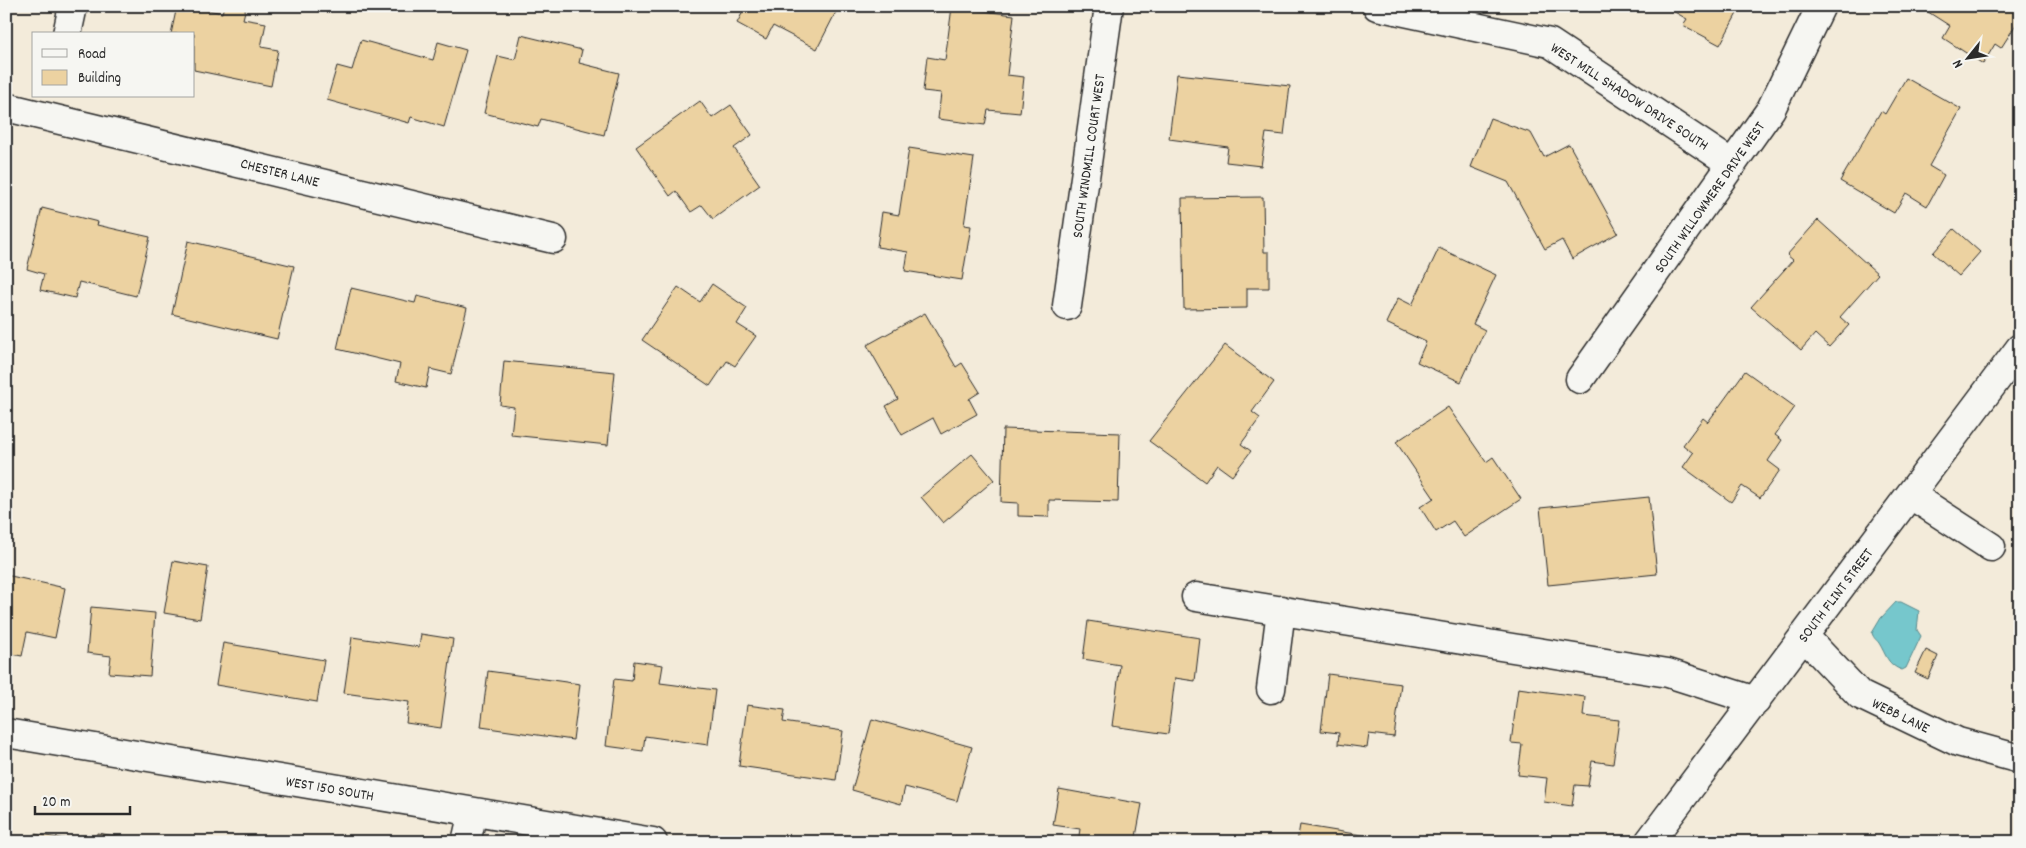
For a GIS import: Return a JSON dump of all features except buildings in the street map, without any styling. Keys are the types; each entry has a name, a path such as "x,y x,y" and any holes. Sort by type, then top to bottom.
{"street":[{"path":"67,32 73,6"},
{"name":"SOUTH WINDMILL COURT WEST","path":"1067,306 1109,6"},
{"name":"WEST MILL SHADOW DRIVE SOUTH","path":"1377,6 1550,43 1732,164"},
{"name":"SOUTH WILLOWMERE DRIVE WEST","path":"1580,379 1771,109 1821,6"},
{"name":"CHESTER LANE","path":"6,106 50,106 553,239"},
{"name":"SOUTH FLINT STREET","path":"1649,842 2020,348"},
{"path":"1911,495 1991,547"},
{"path":"1196,597 1668,673 1756,701"},
{"path":"1272,689 1281,610"},
{"name":"WEBB LANE","path":"1804,636 1860,695 1958,742 2020,759"},
{"name":"WEST 150 SOUTH","path":"6,733 653,842"},
{"path":"466,842 473,812"}],"water":[{"path":"1896,602 1901,602 1919,611 1917,630 1921,636 1906,668 1902,670 1890,662 1872,633 1881,618"}]}
